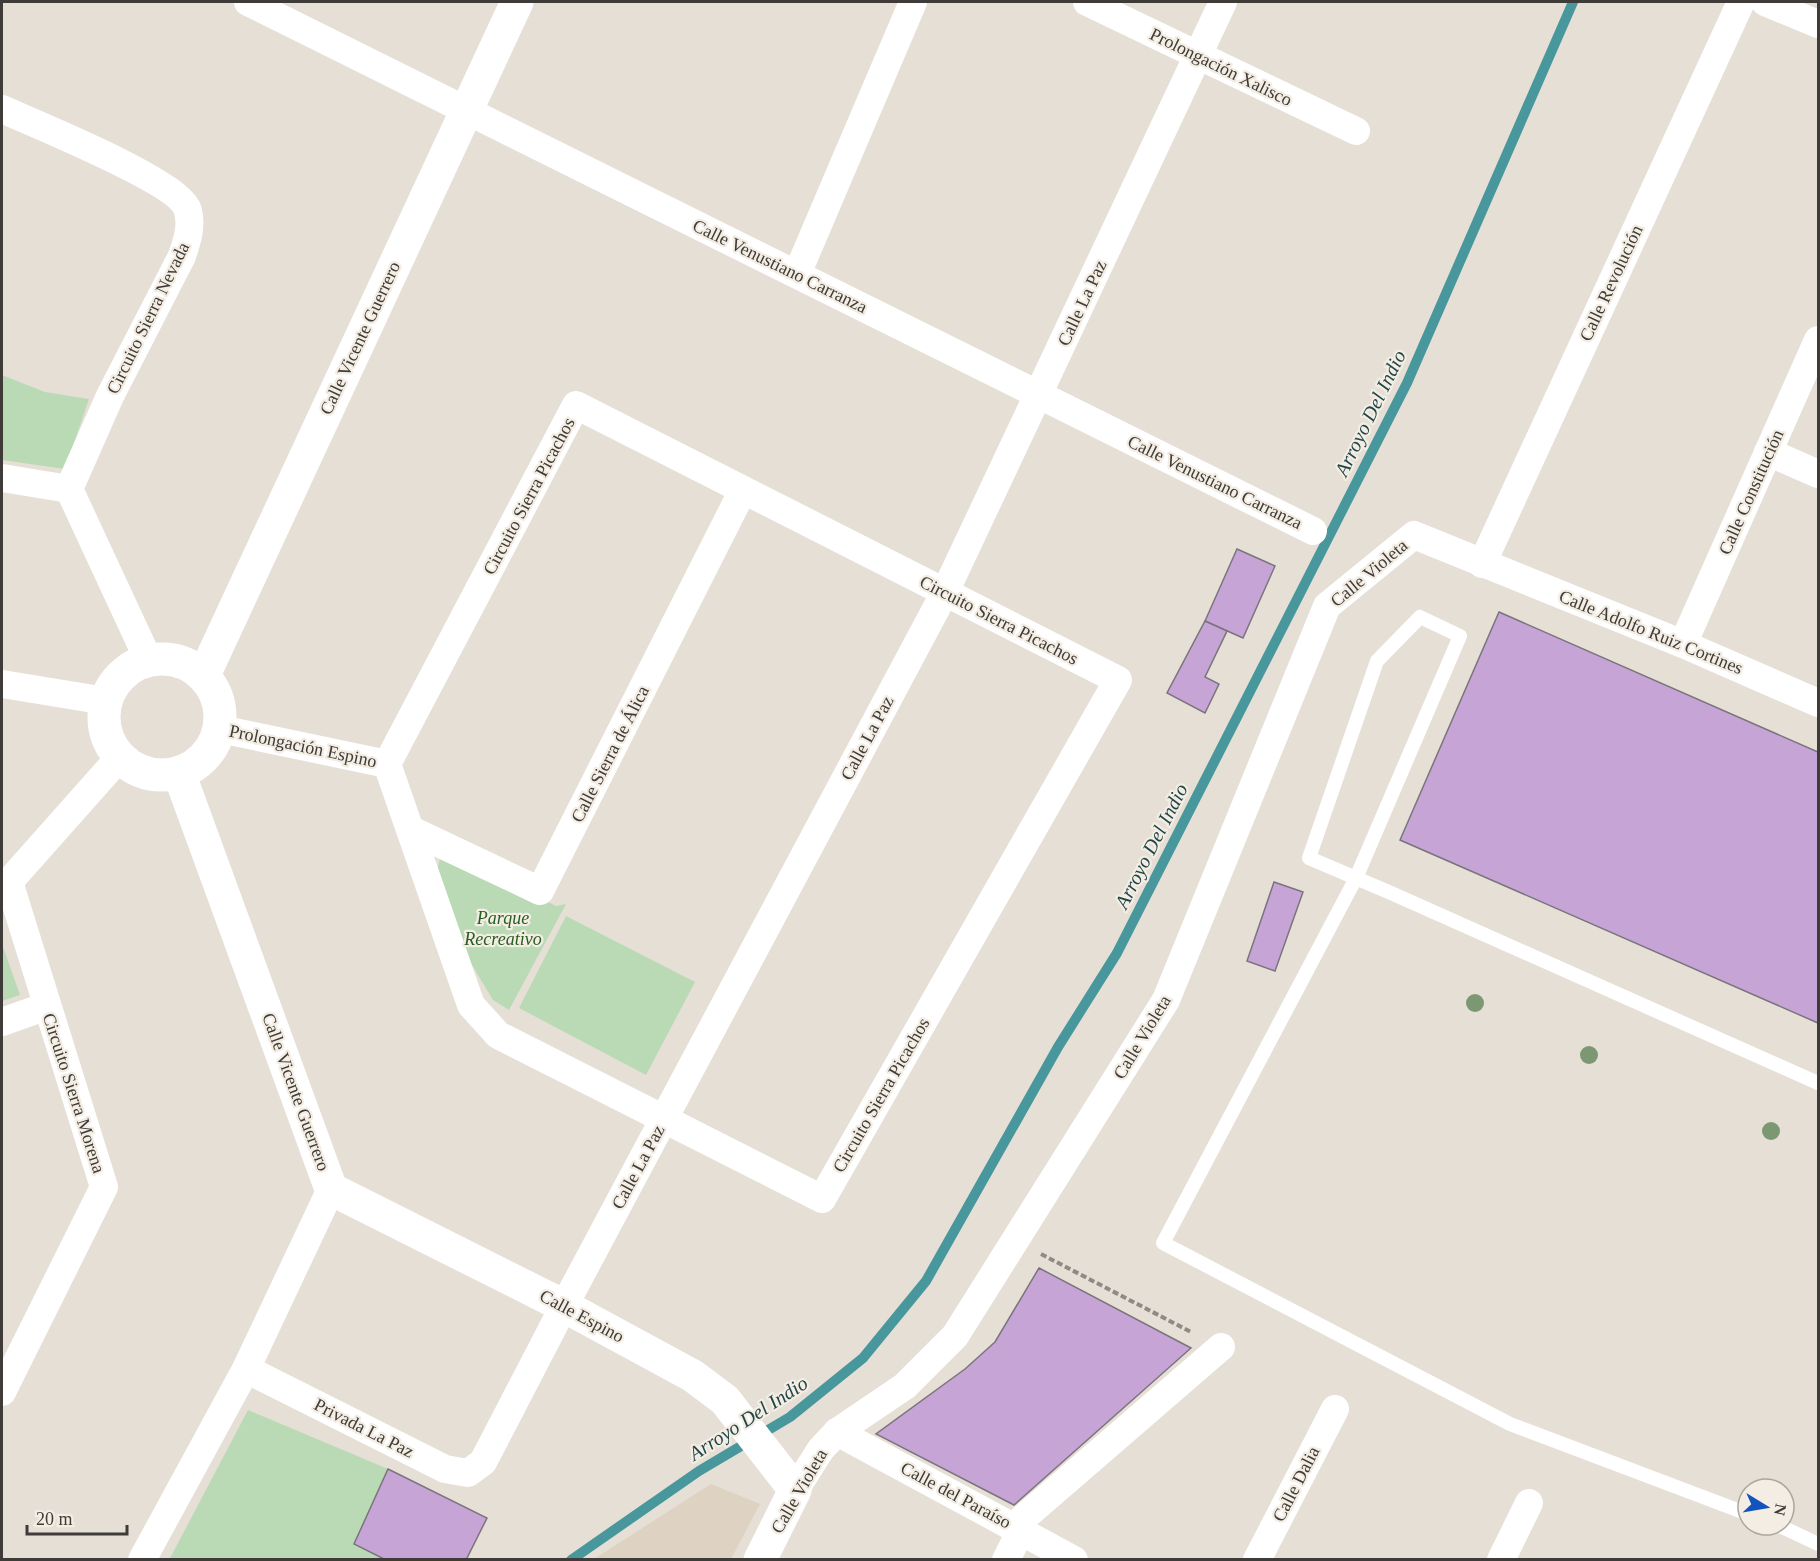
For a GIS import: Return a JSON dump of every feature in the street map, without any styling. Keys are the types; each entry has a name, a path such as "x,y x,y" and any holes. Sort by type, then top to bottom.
{"street":[{"name":"Calle Venustiano Carranza","path":"248,2 1313,531"},
{"name":"Calle Vicente Guerrero","path":"204,675 518,2"},
{"path":"797,274 913,2"},
{"name":"Prolongación Xalisco","path":"1087,2 1356,131"},
{"name":"Calle La Paz","path":"483,1462 663,1119 945,592 1223,2"},
{"name":"Calle Revolución","path":"1482,564 1741,2"},
{"path":"1765,2 1818,24"},
{"name":"Circuito Sierra Nevada","path":"2,109 153,178 177,194 188,210 189,236 182,256 110,396 69,489"},
{"name":"Calle Constitución","path":"1683,644 1818,340"},
{"name":"Circuito Sierra Picachos","path":"576,405 743,490 1118,680 822,1199 498,1035 471,1005 387,764 576,405"},
{"path":"1768,452 1818,474"},
{"path":"2,478 69,489 148,659"},
{"name":"Calle Sierra de Álica","path":"411,830 540,891 743,490"},
{"name":"Calle Violeta","path":"760,1560 795,1490 821,1449 837,1432 905,1386 955,1336 1166,1000 1327,606 1414,535 1482,564"},
{"name":"Calle Adolfo Ruiz Cortines","path":"1482,564 1683,644 1818,703"},
{"path":"168,658 187,663 204,675 219,699 220,729 205,757 193,767 179,773 146,774 132,767 120,757 105,731 106,701 115,682 129,668 148,659 168,658"},
{"path":"2,684 106,701"},
{"name":"Prolongación Espino","path":"220,729 387,764"},
{"name":"Circuito Sierra Morena","path":"2,1392 105,1187 5,882 120,757"},
{"name":"Calle Vicente Guerrero","path":"142,1560 246,1369 331,1189 179,773"},
{"path":"2,1022 47,1006"},
{"name":"Calle Espino","path":"331,1189 564,1306 693,1376 725,1400 795,1490"},
{"path":"1006,1560 1017,1528 1221,1347"},
{"name":"Privada La Paz","path":"246,1369 445,1469 468,1473 483,1462"},
{"name":"Calle Dalia","path":"1257,1560 1335,1409"},
{"name":"Calle del Paraíso","path":"837,1432 1074,1560"},
{"path":"1501,1560 1529,1503"}],"lane":[{"path":"1736,1509 1510,1424 1163,1243 1356,878 1460,636 1420,617 1377,661 1309,858 1356,878 1818,1083"},
{"path":"1796,1534 1818,1544"}],"path":[{"path":"1015,1241 1221,1347"}],"shaded area":[{"path":"711,1484 760,1504 731,1559 594,1559"}],"green space":[{"path":"2,375 45,392 89,399 65,469 2,460"},
{"name":"Parque Recreativo","path":"441,854 490,874 556,906 566,904 509,1010 493,1000 466,955 436,876"},
{"path":"566,916 695,982 646,1075 519,1008"},
{"path":"2,944 20,995 2,1001"},
{"path":"248,1410 388,1469 354,1544 386,1559 169,1560"}],"building":[{"path":"1237,549 1275,566 1243,638 1205,621"},
{"path":"1499,612 1818,752 1818,1023 1400,840"},
{"path":"1205,621 1227,631 1205,677 1219,684 1205,713 1167,693"},
{"path":"1274,882 1303,892 1275,971 1247,961"},
{"path":"1039,1268 1191,1348 1014,1505 876,1434 965,1369 995,1342"},
{"path":"388,1469 487,1518 466,1560 386,1560 354,1544"}],"waterway":[{"name":"Arroyo Del Indio","path":"571,1560 699,1471 790,1417 863,1358 926,1281 1058,1047 1117,953 1407,383 1573,2"}]}
